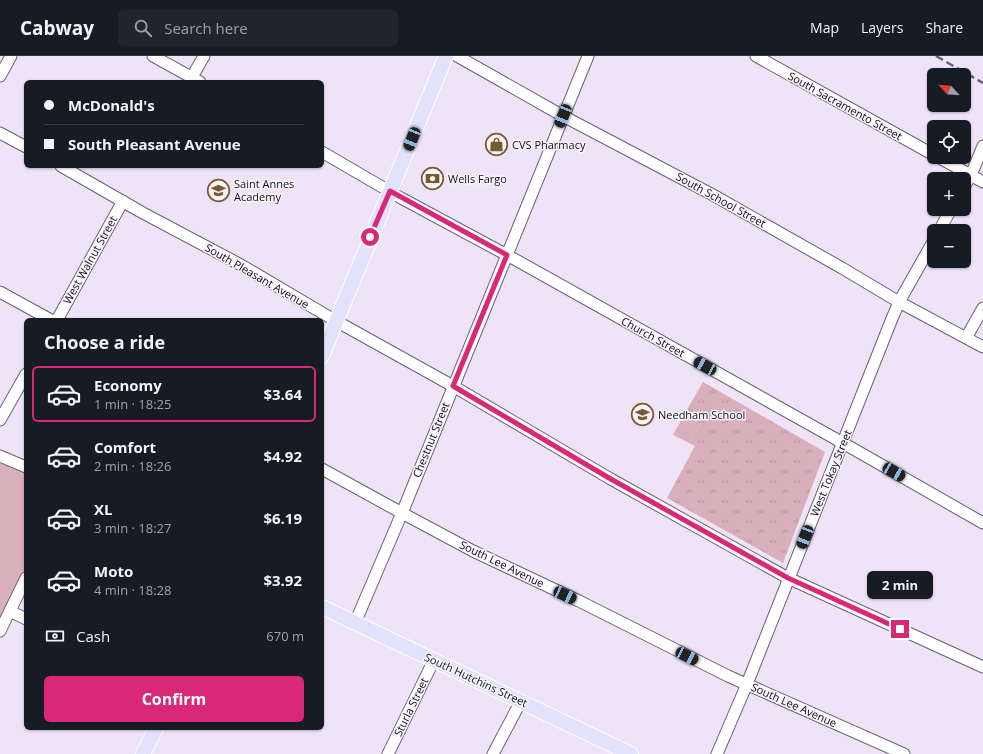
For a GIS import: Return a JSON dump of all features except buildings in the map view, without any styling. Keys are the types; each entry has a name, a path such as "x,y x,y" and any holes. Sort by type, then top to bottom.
{"main road":[{"path":"324,351 446,56"},
{"name":"South Hutchins Street","path":"324,608 630,754"},
{"path":"143,754 155,730"}],"street":[{"path":"0,76 11,56"},
{"path":"153,56 196,80 204,56"},
{"name":"South School Street","path":"457,56 563,116 713,195 899,302 983,347"},
{"name":"Chestnut Street","path":"355,623 402,513 588,56"},
{"name":"South Sacramento Street","path":"756,56 927,151"},
{"path":"0,133 24,146"},
{"path":"983,146 971,175 983,182"},
{"name":"Church Street","path":"324,153 843,443 983,523"},
{"path":"951,164 966,172"},
{"name":"South Pleasant Avenue","path":"65,168 143,213 241,265 336,322 453,386 609,478 788,578 983,667"},
{"name":"West Walnut Street","path":"58,318 123,201"},
{"name":"West Tokay Street","path":"717,754 747,684 899,302 927,252"},
{"path":"0,292 47,318"},
{"path":"966,338 983,308"},
{"path":"0,420 24,378"},
{"path":"0,456 24,466"},
{"name":"South Lee Avenue","path":"324,470 473,551 578,601 728,676 904,754"},
{"path":"0,631 24,582"},
{"path":"10,611 24,618"},
{"name":"Sturla Street","path":"388,754 434,660"},
{"path":"493,754 520,701"}],"green space":[{"path":"703,382 825,452 783,563 667,498 695,446 689,443 700,424 684,415"},
{"path":"684,415 700,424 689,443 673,435"},
{"path":"0,455 24,466 24,582 0,631"}],"railway":[{"path":"936,56 983,83"}],"place":[{"name":"CVS Pharmacy","path":"496,145"},
{"name":"Wells Fargo","path":"433,179"},
{"name":"Saint Annes Academy","path":"219,190"},
{"name":"Needham School","path":"643,415"}],"route":[{"path":"370,237 390,191 507,255 453,386 609,478 788,578 900,629"}]}
